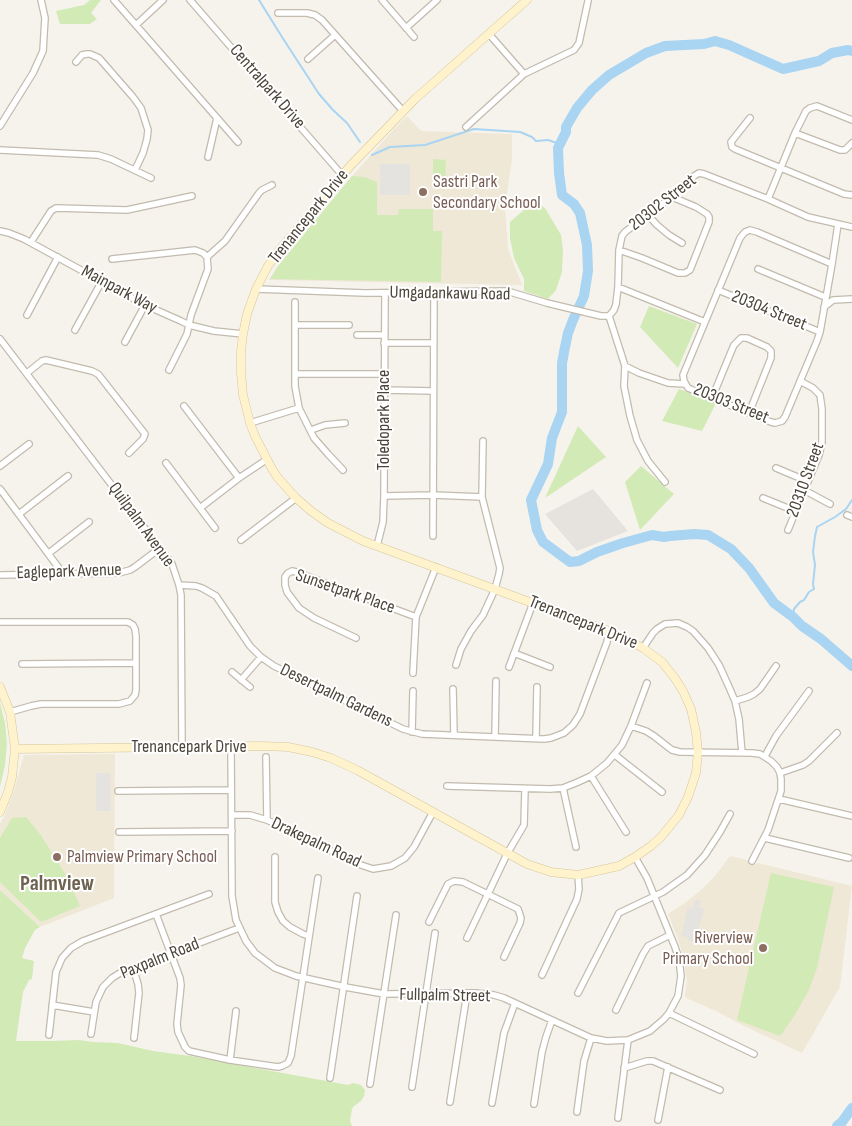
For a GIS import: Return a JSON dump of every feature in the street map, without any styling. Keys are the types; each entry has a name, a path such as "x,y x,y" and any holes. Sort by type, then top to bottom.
{"street":[{"path":"0,126 33,73 43,50 45,18 41,0"},
{"path":"114,0 238,142"},
{"path":"136,25 163,0"},
{"name":"Centralpark Drive","path":"190,0 342,175"},
{"path":"382,0 414,37"},
{"path":"406,28 437,0"},
{"name":"Trenancepark Drive","path":"15,749 288,747 312,752 357,770 527,864 551,872 578,875 618,866 635,857 662,837 679,814 693,785 696,773 698,752 694,718 683,691 668,669 656,657 644,648 609,631 377,546 350,535 328,523 296,498 278,478 266,460 250,423 242,385 241,362 247,314 256,289 278,252 342,175 403,111 527,0"},
{"path":"466,127 524,74 574,50 579,43 588,1"},
{"path":"278,13 307,13 315,15 322,20 403,111"},
{"path":"489,34 524,74"},
{"path":"308,60 335,35"},
{"path":"76,62 82,55 87,54 99,58 142,108 148,130 147,139 135,170"},
{"path":"768,199 806,110 814,106 852,120"},
{"path":"208,157 217,118"},
{"path":"750,118 732,139 732,147 739,152 844,194 852,195"},
{"path":"795,133 840,150 845,150 852,143"},
{"path":"0,150 98,155 111,159 151,178"},
{"name":"20302 Street","path":"618,286 619,250 621,239 626,232 672,197 699,173 768,199 808,217 852,228"},
{"path":"207,257 226,241 259,193 272,184"},
{"path":"31,242 53,209 127,210 192,196"},
{"path":"619,250 678,274 690,270 709,222 709,217 704,212 672,197"},
{"path":"648,215 668,235 682,243"},
{"name":"20303 Street","path":"832,264 757,232 744,232 718,290 684,375 684,381 688,388 771,422 775,423 785,417 820,332 825,297 832,264 838,224"},
{"name":"Mainpark Way","path":"0,231 16,235 31,242 145,305 189,325 214,331 243,334"},
{"path":"112,258 196,250 204,253 207,257 208,269 196,300 187,334 169,370"},
{"path":"27,315 58,257"},
{"path":"758,269 825,297"},
{"path":"75,330 102,281"},
{"path":"665,482 648,461 637,440 624,386 625,366 609,316 616,304 618,286 705,322"},
{"name":"Umgadankawu Road","path":"256,289 365,293 507,291 547,303 601,316 609,316"},
{"name":"20304 Street","path":"718,290 820,332"},
{"path":"433,536 434,292"},
{"name":"Toledopark Place","path":"377,546 383,522 384,496 385,293"},
{"path":"824,306 833,300 852,299"},
{"path":"295,302 295,386 300,408 314,438 342,470"},
{"path":"125,342 145,305"},
{"path":"296,325 349,325"},
{"path":"357,335 384,335"},
{"path":"712,398 734,345 741,338 747,338 767,347 772,353 748,413"},
{"name":"Quilpalm Avenue","path":"0,339 171,563 179,585 180,595 182,747"},
{"path":"384,343 433,343"},
{"path":"27,373 46,360 98,374 145,434 143,440 129,452"},
{"path":"625,366 668,383 685,384"},
{"path":"295,374 384,374"},
{"name":"20310 Street","path":"788,530 819,455 822,442 820,395 800,381"},
{"path":"384,390 433,390"},
{"path":"184,406 239,478"},
{"path":"250,423 300,408"},
{"path":"311,430 325,425 345,423"},
{"path":"456,665 471,631 483,616 500,574 482,497 483,441"},
{"path":"0,466 29,444"},
{"path":"200,508 266,460"},
{"path":"166,463 215,528"},
{"path":"776,468 807,481"},
{"path":"19,514 68,476"},
{"path":"0,489 64,575"},
{"path":"804,490 830,504"},
{"path":"384,496 482,497"},
{"path":"240,540 296,498"},
{"path":"763,498 795,511"},
{"path":"49,554 89,522"},
{"name":"Eaglepark Avenue","path":"1,574 114,574 125,572 135,567 160,548"},
{"path":"413,673 416,617 436,567"},
{"name":"Sunsetpark Place","path":"356,638 314,618 299,608 287,592 285,577 288,573 296,572 416,617"},
{"name":"Desertpalm Gardens","path":"179,585 196,586 216,596 250,646 274,666 403,729 434,735 536,738 558,736 569,729 583,709 607,642 609,631"},
{"path":"509,667 533,603"},
{"path":"0,622 128,622 135,629 136,690 135,695 130,701 119,704 41,704 10,712"},
{"path":"644,648 653,633 665,624 678,623 688,627 719,665 735,700 742,753"},
{"path":"514,653 550,667"},
{"name":"Desertpalm Gardens","path":"241,680 261,657"},
{"path":"22,664 136,662"},
{"path":"735,700 754,694 760,689 776,666"},
{"path":"232,672 250,687"},
{"path":"495,737 496,681"},
{"path":"448,786 541,790 562,788 591,776 615,755 624,740 647,683"},
{"path":"0,687 10,712 15,749 12,777 0,812"},
{"path":"536,738 537,687"},
{"path":"453,689 454,735"},
{"name":"Desertpalm Gardens","path":"412,732 413,691"},
{"path":"765,756 776,736 809,691"},
{"path":"630,726 646,731 672,750 680,752 760,754 777,767 780,773 781,785 779,799 765,838 752,861"},
{"path":"780,773 803,766 837,733"},
{"name":"Fullpalm Street","path":"231,747 232,896 234,912 246,942 263,960 275,968 303,978 384,994 483,993 494,995 591,1038 607,1042 628,1040 650,1031 664,1020 678,996 681,976 679,959 670,935 647,878 635,857"},
{"path":"615,755 662,792"},
{"path":"266,757 267,820"},
{"path":"591,776 626,832"},
{"path":"562,788 576,847"},
{"path":"467,938 507,854 524,825 525,789"},
{"path":"118,791 231,790"},
{"path":"779,799 852,816"},
{"name":"Drakepalm Road","path":"232,815 250,815 267,820 364,867 373,869 391,866 400,862 414,847 433,812"},
{"path":"578,993 619,913 663,892 687,875 705,855 730,814"},
{"path":"119,832 232,831"},
{"path":"765,838 850,858"},
{"path":"275,857 275,902 278,912 283,921 290,927 309,936"},
{"path":"542,975 577,900 578,875"},
{"path":"156,914 180,978 177,1024 178,1032 185,1047 194,1053 278,1067 288,1063 291,1056 318,878"},
{"path":"429,922 451,882 458,880 463,882 518,909 520,923 504,957"},
{"path":"49,1035 56,972 62,958 71,948 83,941 209,894"},
{"path":"330,1078 357,896"},
{"path":"370,1084 396,915"},
{"name":"Paxpalm Road","path":"92,1034 96,1002 107,982 120,973 239,928"},
{"path":"412,1087 435,933"},
{"path":"616,1010 648,946 670,935"},
{"path":"133,968 139,993 134,1038"},
{"path":"450,1102 467,993"},
{"path":"492,1103 504,1033 515,1003"},
{"path":"52,1005 94,1012"},
{"path":"230,1060 236,1011"},
{"path":"669,1013 754,1054"},
{"path":"534,1104 542,1052 552,1020"},
{"path":"577,1112 584,1061 591,1038"},
{"path":"618,1118 628,1040"},
{"path":"624,1068 647,1061 660,1062 720,1090"},
{"path":"658,1120 668,1067"}],"shaded area":[{"name":"Sastri Park Secondary School","path":"407,116 421,131 512,134 512,159 505,208 508,249 522,285 269,280 278,266 352,176"},
{"path":"380,164 410,164 410,195 380,195"},
{"path":"593,489 628,531 577,551 545,514"},
{"name":"Palmview Primary School","path":"115,754 114,898 40,927 0,890 0,824 13,794 24,755"},
{"path":"96,773 110,773 111,811 96,811"},
{"name":"Riverview Primary School","path":"730,856 747,860 750,863 758,863 852,886 840,987 802,1053 685,996 687,981 683,955 668,914 700,891 715,876"},
{"path":"697,900 701,901 699,908 704,909 695,943 689,941 687,937 681,936 688,907 693,908 694,902"}],"green space":[{"path":"90,0 101,0 91,13 97,19 90,24 60,24 56,11 84,5"},
{"path":"433,159 446,160 445,186 433,186"},
{"path":"352,176 364,177 377,182 377,215 398,215 399,209 433,209 433,231 442,231 441,282 270,279 278,266"},
{"path":"539,204 545,208 561,235 563,250 562,272 556,290 548,299 524,291 524,279 514,258 510,238 510,222 525,209 531,210"},
{"path":"649,306 697,324 678,368 640,327"},
{"path":"679,389 716,403 702,431 662,421"},
{"path":"578,426 606,457 545,498"},
{"path":"641,466 674,494 640,530 625,482"},
{"path":"0,703 5,723 7,744 0,787"},
{"path":"26,817 40,834 67,877 80,906 41,922 0,882 0,838 12,818"},
{"path":"771,873 834,887 817,968 808,992 780,1036 737,1020"},
{"path":"0,890 40,927 35,930 22,958 34,961 32,979 29,980 23,992 16,1041 79,1040 118,1043 153,1051 348,1085 353,1083 361,1085 365,1090 364,1096 352,1109 350,1121 352,1126 0,1126"}],"waterway":[{"path":"259,0 319,94 347,123 360,142"},
{"path":"852,51 832,53 819,61 783,69 729,45 715,41 704,44 665,46 646,53 609,75 592,90 577,108 566,127 566,132 558,148 559,173 562,195 574,204 580,213 587,245 588,271 584,296 568,333 562,363 562,412 552,438 548,464 531,500 537,530 543,542 570,562 579,561 597,552 652,535 664,537 694,534 708,535 731,549 749,568 774,603 821,639 852,666"},
{"path":"372,155 390,147 425,145 474,129 520,132 532,137 536,141 548,140 560,144"},
{"path":"793,617 794,609 814,589 815,565 813,552 817,527 846,509 852,500"},
{"path":"837,1126 852,1108"}],"place":[{"name":"Sastri Park Secondary School","path":"423,192"},
{"name":"Palmview Primary School","path":"57,857"},
{"name":"Riverview Primary School","path":"763,948"}],"district":[{"name":"Palmview","path":"57,884"}]}
